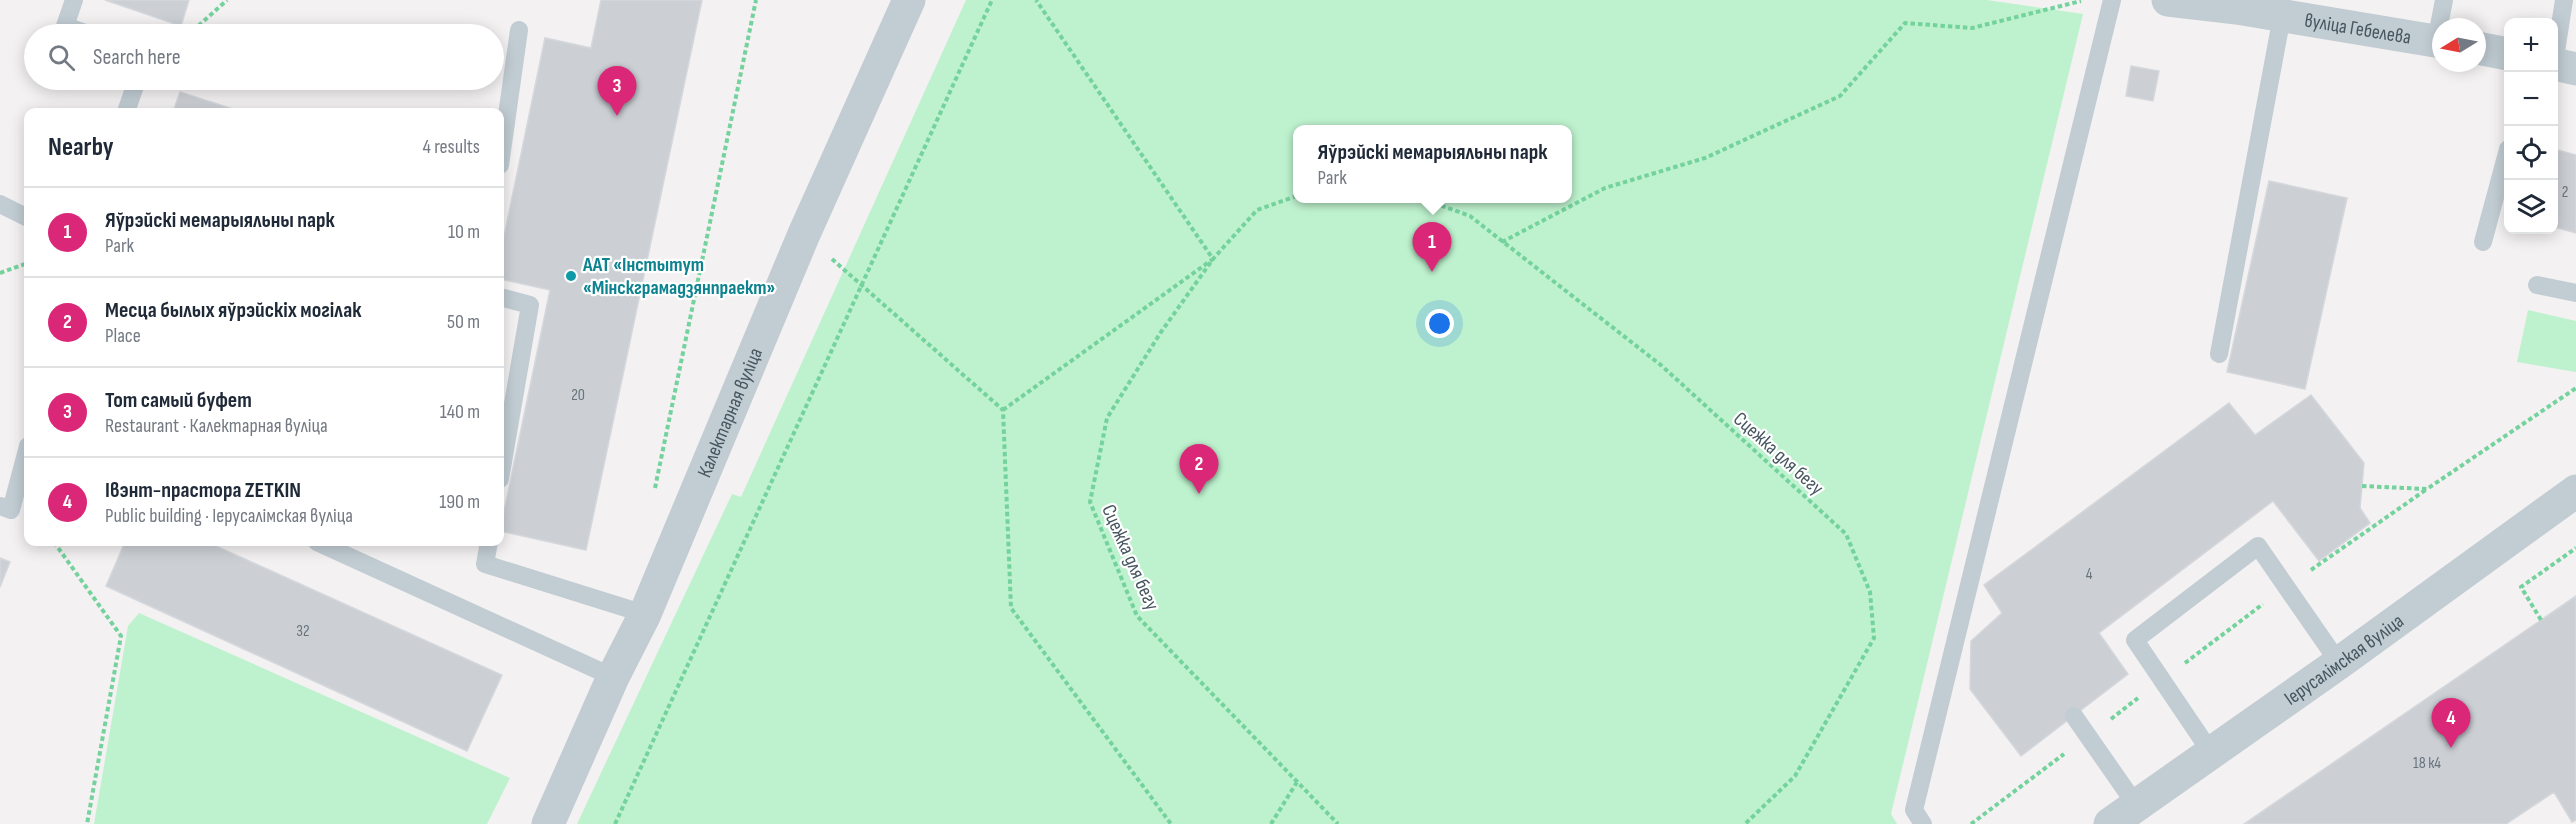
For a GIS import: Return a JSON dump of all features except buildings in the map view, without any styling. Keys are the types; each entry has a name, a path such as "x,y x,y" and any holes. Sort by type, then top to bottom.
{"street":[{"name":"Калектарная вуліца","path":"548,824 613,677 645,614 804,234 909,0"},
{"name":"вуліца Гебелева","path":"2168,0 2238,4 2282,16 2432,41"},
{"path":"2486,50 2504,53"},
{"path":"2558,65 2576,69"},
{"name":"Іерусалімская вуліца","path":"2110,824 2339,663 2576,491"}],"lane":[{"path":"67,24 74,0"},
{"path":"1923,824 1914,810 2112,0"},
{"path":"2441,18 2444,0"},
{"path":"2558,38 2564,0"},
{"path":"2219,354 2282,16"},
{"path":"504,137 519,30"},
{"path":"127,108 134,90"},
{"path":"2483,242 2504,164"},
{"path":"0,204 24,216"},
{"path":"2536,285 2576,293"},
{"path":"504,298 530,305 504,456"},
{"path":"0,506 11,510 24,461"},
{"path":"326,546 613,677"},
{"path":"488,546 485,564 645,614"},
{"path":"2212,753 2135,640 2258,546 2288,586 2339,663"},
{"path":"2074,716 2136,805"}],"path":[{"path":"200,24 226,0"},
{"path":"653,497 756,0"},
{"path":"615,824 992,0"},
{"path":"1003,410 1213,258 1035,0"},
{"path":"1502,242 1605,188 1705,158 1840,96 1905,23 1972,28 2087,0"},
{"name":"Сцежка для бегу","path":"1293,197 1257,210 1213,258 1161,333 1107,418 1090,502 1137,616 1338,824"},
{"name":"Сцежка для бегу","path":"1434,203 1470,216 1662,366 1846,534 1870,592 1874,638 1795,776 1745,824"},
{"path":"804,234 1003,410 1011,608 1171,824"},
{"path":"0,273 24,264"},
{"path":"1971,824 2288,586 2576,388"},
{"path":"2362,486 2427,489"},
{"path":"57,546 121,636 87,824"},
{"path":"2541,620 2521,588 2576,548"},
{"path":"1271,824 1297,782"}],"green space":[{"path":"966,0 1987,0 2083,14 1891,814 1897,824 577,824 732,494 741,497"},
{"path":"2528,310 2576,321 2576,372 2517,362"},
{"path":"139,613 510,778 487,824 94,824 128,626"}],"place":[{"name":"Тот самый буфет","path":"617,116"},
{"name":"Яўрэйскі мемарыяльны парк","path":"1432,272"},
{"name":"ААТ «Інстытут «Мінскграмадзянпраект»","path":"571,276"},
{"name":"Месца былых яўрэйскіх могілак","path":"1199,494"},
{"name":"Івэнт-прастора ZETKIN","path":"2451,748"}]}
